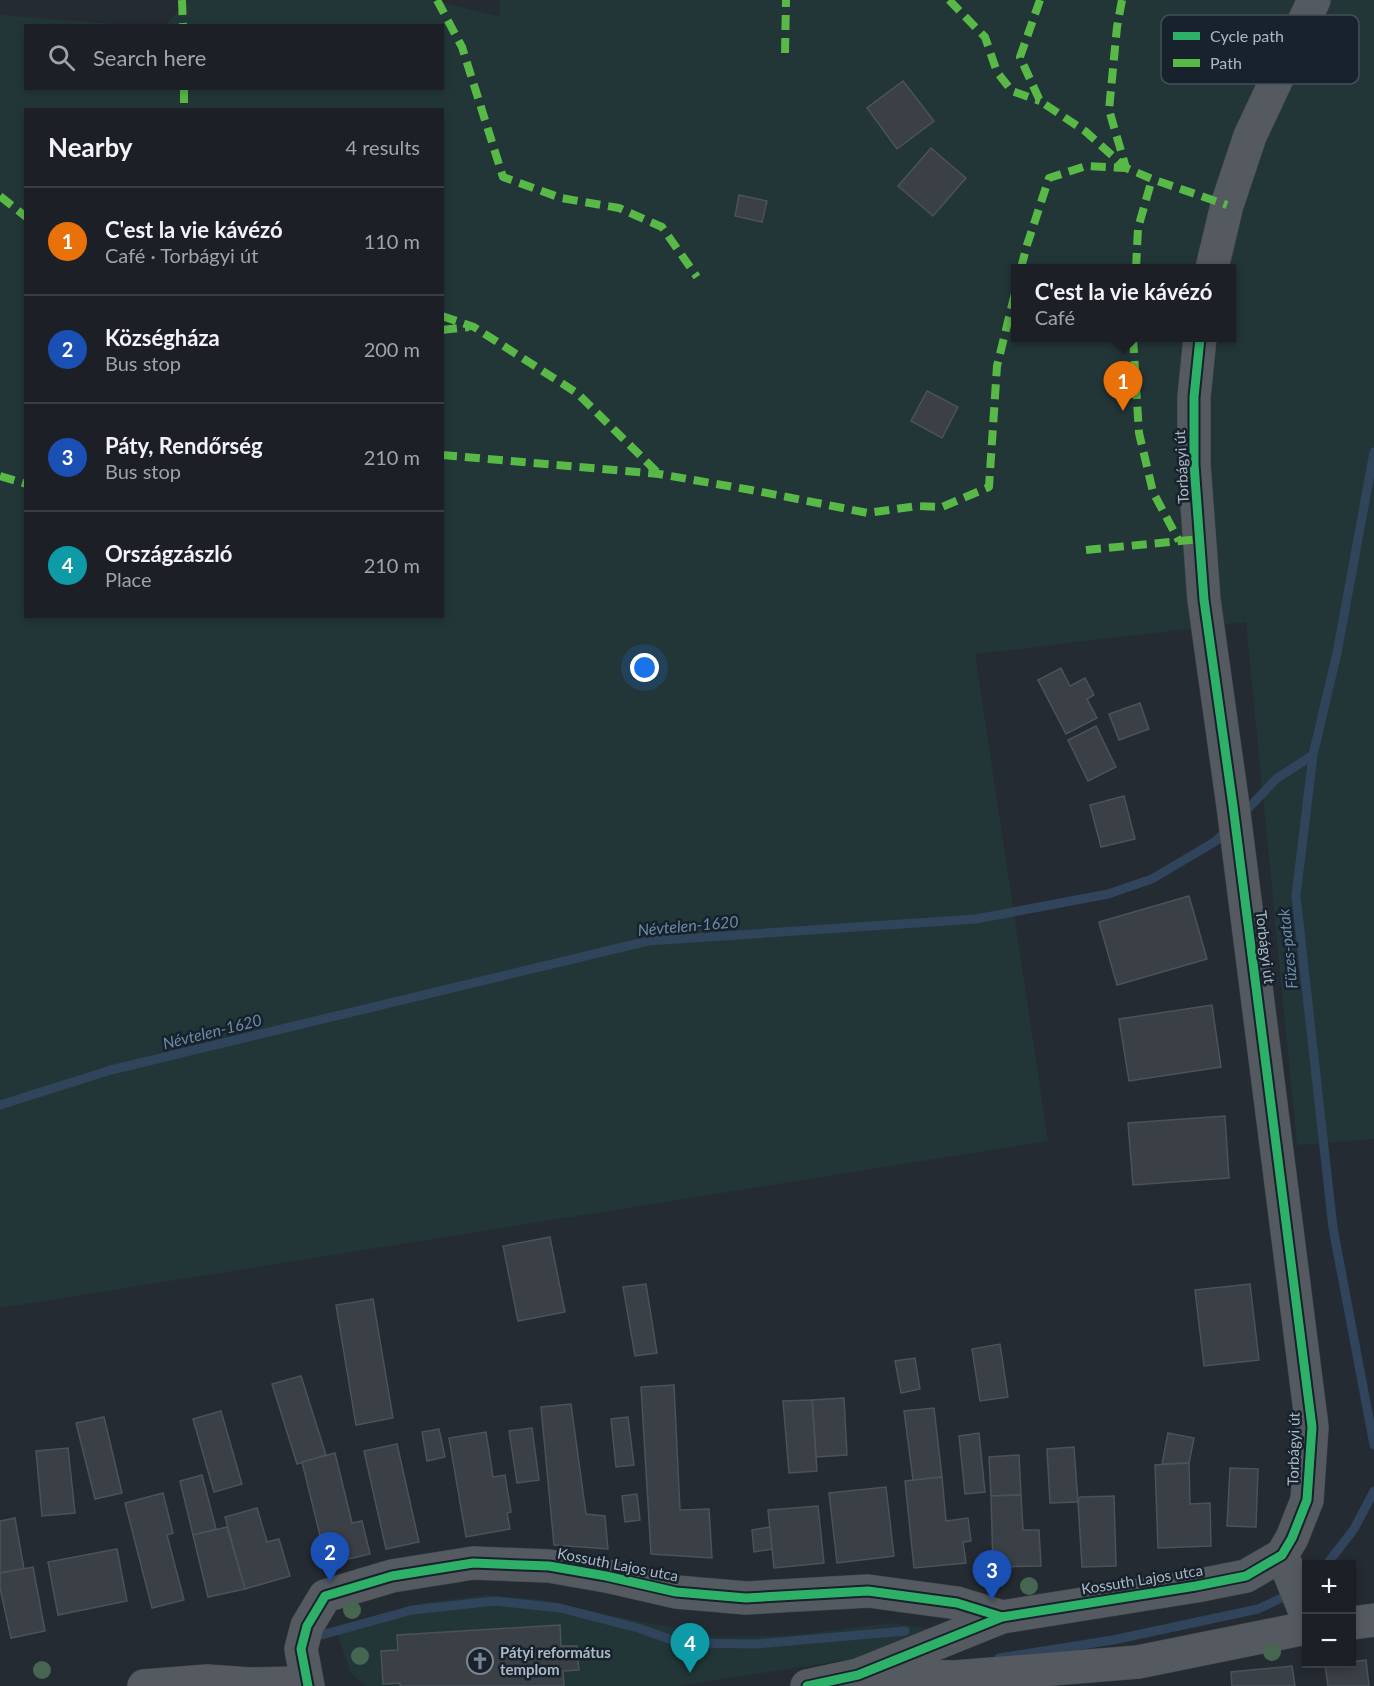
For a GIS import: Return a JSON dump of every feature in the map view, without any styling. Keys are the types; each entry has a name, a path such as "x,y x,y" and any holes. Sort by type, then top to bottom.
{"street":[{"path":"1307,15 1314,0"},
{"path":"1213,264 1227,205 1250,136 1274,84"},
{"name":"Torbágyi út","path":"1200,342 1194,397 1194,464 1204,600 1235,818 1312,1427 1307,1500 1292,1538 1282,1555"},
{"path":"1282,1555 1302,1604"},
{"name":"Kossuth Lajos utca","path":"807,1686 858,1675 1002,1617 1246,1576 1282,1555"},
{"name":"Kossuth Lajos utca","path":"144,1686 207,1681 250,1684 296,1683 306,1686 304,1638 325,1596 392,1576 473,1563 549,1566 676,1592 746,1598 868,1591 957,1604 1002,1617"},
{"path":"1356,1622 1374,1620"},
{"name":"Kossuth Lajos utca","path":"858,1675 956,1677 1138,1662 1302,1629"}],"green space":[{"path":"188,0 433,0 500,17 500,0 1374,0 1374,1139 1297,1145 1246,622 975,654 1048,1141 0,1308 0,15 116,24 24,24 24,90 444,90 444,24 166,24"},
{"path":"486,1595 543,1600 719,1637 797,1635 890,1623 937,1630 941,1645 678,1686 365,1686 351,1673 335,1628 423,1603"}],"building":[{"path":"903,81 934,121 897,149 867,108"},
{"path":"931,148 966,178 933,216 898,186"},
{"path":"739,195 767,201 762,222 735,216"},
{"path":"927,391 958,407 942,438 911,421"},
{"path":"1061,668 1070,686 1085,678 1094,695 1087,699 1097,718 1066,734 1038,680"},
{"path":"1140,703 1149,729 1119,740 1109,714"},
{"path":"1096,726 1116,767 1088,781 1068,740"},
{"path":"1124,796 1135,839 1101,847 1090,805"},
{"path":"1189,896 1207,959 1117,985 1099,922"},
{"path":"1212,1005 1221,1067 1129,1081 1119,1019"},
{"path":"1225,1116 1229,1178 1133,1185 1128,1123"},
{"path":"550,1237 565,1312 518,1321 503,1246"},
{"path":"646,1284 657,1353 635,1356 623,1287"},
{"path":"1250,1284 1259,1360 1204,1366 1195,1290"},
{"path":"373,1299 393,1418 356,1425 336,1305"},
{"path":"1000,1344 1008,1397 980,1401 972,1349"},
{"path":"915,1358 920,1389 901,1393 895,1361"},
{"path":"301,1376 326,1455 297,1464 272,1384"},
{"path":"674,1385 680,1510 709,1509 712,1558 651,1554 641,1387"},
{"path":"844,1398 847,1455 816,1457 812,1400"},
{"path":"812,1400 817,1471 789,1473 783,1401"},
{"path":"571,1404 586,1514 605,1516 608,1549 554,1545 541,1407"},
{"path":"934,1408 942,1477 913,1480 904,1411"},
{"path":"221,1411 242,1484 214,1492 193,1419"},
{"path":"104,1417 122,1493 95,1499 76,1423"},
{"path":"628,1417 634,1465 616,1467 611,1419"},
{"path":"532,1428 539,1480 517,1483 509,1431"},
{"path":"439,1429 445,1457 427,1461 422,1432"},
{"path":"486,1432 493,1477 505,1475 511,1512 507,1513 510,1529 466,1537 449,1438"},
{"path":"979,1433 985,1492 965,1494 959,1436"},
{"path":"1168,1433 1194,1438 1189,1463 1162,1464"},
{"path":"397,1444 419,1542 386,1549 364,1451"},
{"path":"1074,1447 1078,1502 1050,1503 1047,1449"},
{"path":"68,1448 75,1513 42,1516 36,1451"},
{"path":"335,1453 352,1523 362,1521 370,1554 327,1564 302,1462"},
{"path":"1019,1455 1021,1495 991,1496 989,1457"},
{"path":"1189,1463 1190,1504 1210,1503 1211,1546 1158,1548 1155,1465"},
{"path":"1230,1468 1258,1469 1256,1527 1227,1526"},
{"path":"202,1475 216,1529 193,1535 180,1481"},
{"path":"942,1477 946,1521 968,1518 971,1541 963,1542 966,1563 914,1568 905,1481"},
{"path":"886,1487 894,1556 837,1563 829,1493"},
{"path":"163,1493 173,1533 167,1535 184,1600 152,1608 125,1503"},
{"path":"637,1494 640,1520 625,1522 622,1496"},
{"path":"1021,1495 1023,1530 1039,1530 1041,1566 993,1567 991,1496"},
{"path":"1114,1496 1116,1566 1082,1567 1078,1502 1080,1497"},
{"path":"818,1506 824,1563 774,1568 768,1510"},
{"path":"257,1508 267,1542 279,1539 290,1576 245,1589 225,1517"},
{"path":"15,1518 24,1569 0,1573 0,1521"},
{"path":"227,1527 245,1589 208,1597 193,1535"},
{"path":"770,1527 772,1549 754,1552 752,1530"},
{"path":"117,1549 127,1601 58,1615 48,1562"},
{"path":"33,1567 45,1631 11,1638 0,1588 0,1573"},
{"name":"Pátyi református templom","path":"560,1625 561,1646 577,1646 579,1670 563,1671 564,1686 400,1686 400,1683 383,1684 381,1651 398,1650 397,1635"},
{"path":"1366,1660 1369,1686 1328,1686 1325,1668 1356,1668 1356,1661"},
{"path":"1292,1666 1295,1686 1232,1686 1231,1672"}],"waterway":[{"name":"Füzes-patak","path":"1374,452 1337,653 1313,755 1296,896 1333,1228 1374,1445"},
{"name":"Névtelen-1620","path":"1242,815 1276,779 1313,755"},
{"name":"Névtelen-1620","path":"0,1105 111,1070 648,941 976,919 1108,894 1152,879 1216,841 1228,829"},
{"path":"1330,1560 1354,1529 1374,1491"},
{"path":"999,1658 1113,1640 1258,1609 1292,1593"},
{"path":"314,1637 412,1610 495,1601 560,1608 638,1628 681,1643 757,1644 905,1631"}],"marked path":[{"path":"182,0 183,24"},
{"path":"437,0 462,47 503,177 561,198 619,208 662,227 697,277"},
{"path":"785,53 786,0"},
{"path":"949,0 985,37 997,72 1012,91 1040,101"},
{"path":"1040,0 1020,57 1040,101 1085,131 1126,168 1227,205"},
{"path":"1122,0 1109,110 1126,168"},
{"path":"184,90 184,108"},
{"path":"1022,264 1049,178 1086,166 1126,168"},
{"path":"1136,264 1138,228 1152,179"},
{"path":"0,196 24,215"},
{"path":"444,455 659,474 868,513 917,506 942,507 989,487 997,366 1011,309"},
{"path":"444,317 474,327 577,393 659,474"},
{"path":"444,330 469,327"},
{"path":"1133,342 1139,433 1153,492 1179,541"},
{"path":"0,476 24,483"},
{"path":"1086,550 1201,539"}],"cycle path":[{"path":"807,1686 858,1675 1002,1617 1246,1576 1282,1555 1292,1538 1307,1500 1312,1427 1233,806 1204,600 1194,464 1194,397 1200,342"},
{"path":"308,1686 301,1649 307,1626 325,1596 392,1576 473,1563 549,1566 676,1592 746,1598 868,1591 957,1603 1002,1617"}],"place":[{"name":"C'est la vie kávézó","path":"1123,411"},
{"name":"Községháza","path":"330,1582"},
{"name":"Páty, Rendőrség","path":"992,1600"},
{"name":"Pátyi református templom","path":"480,1661"},
{"name":"Országzászló","path":"690,1673"}]}
